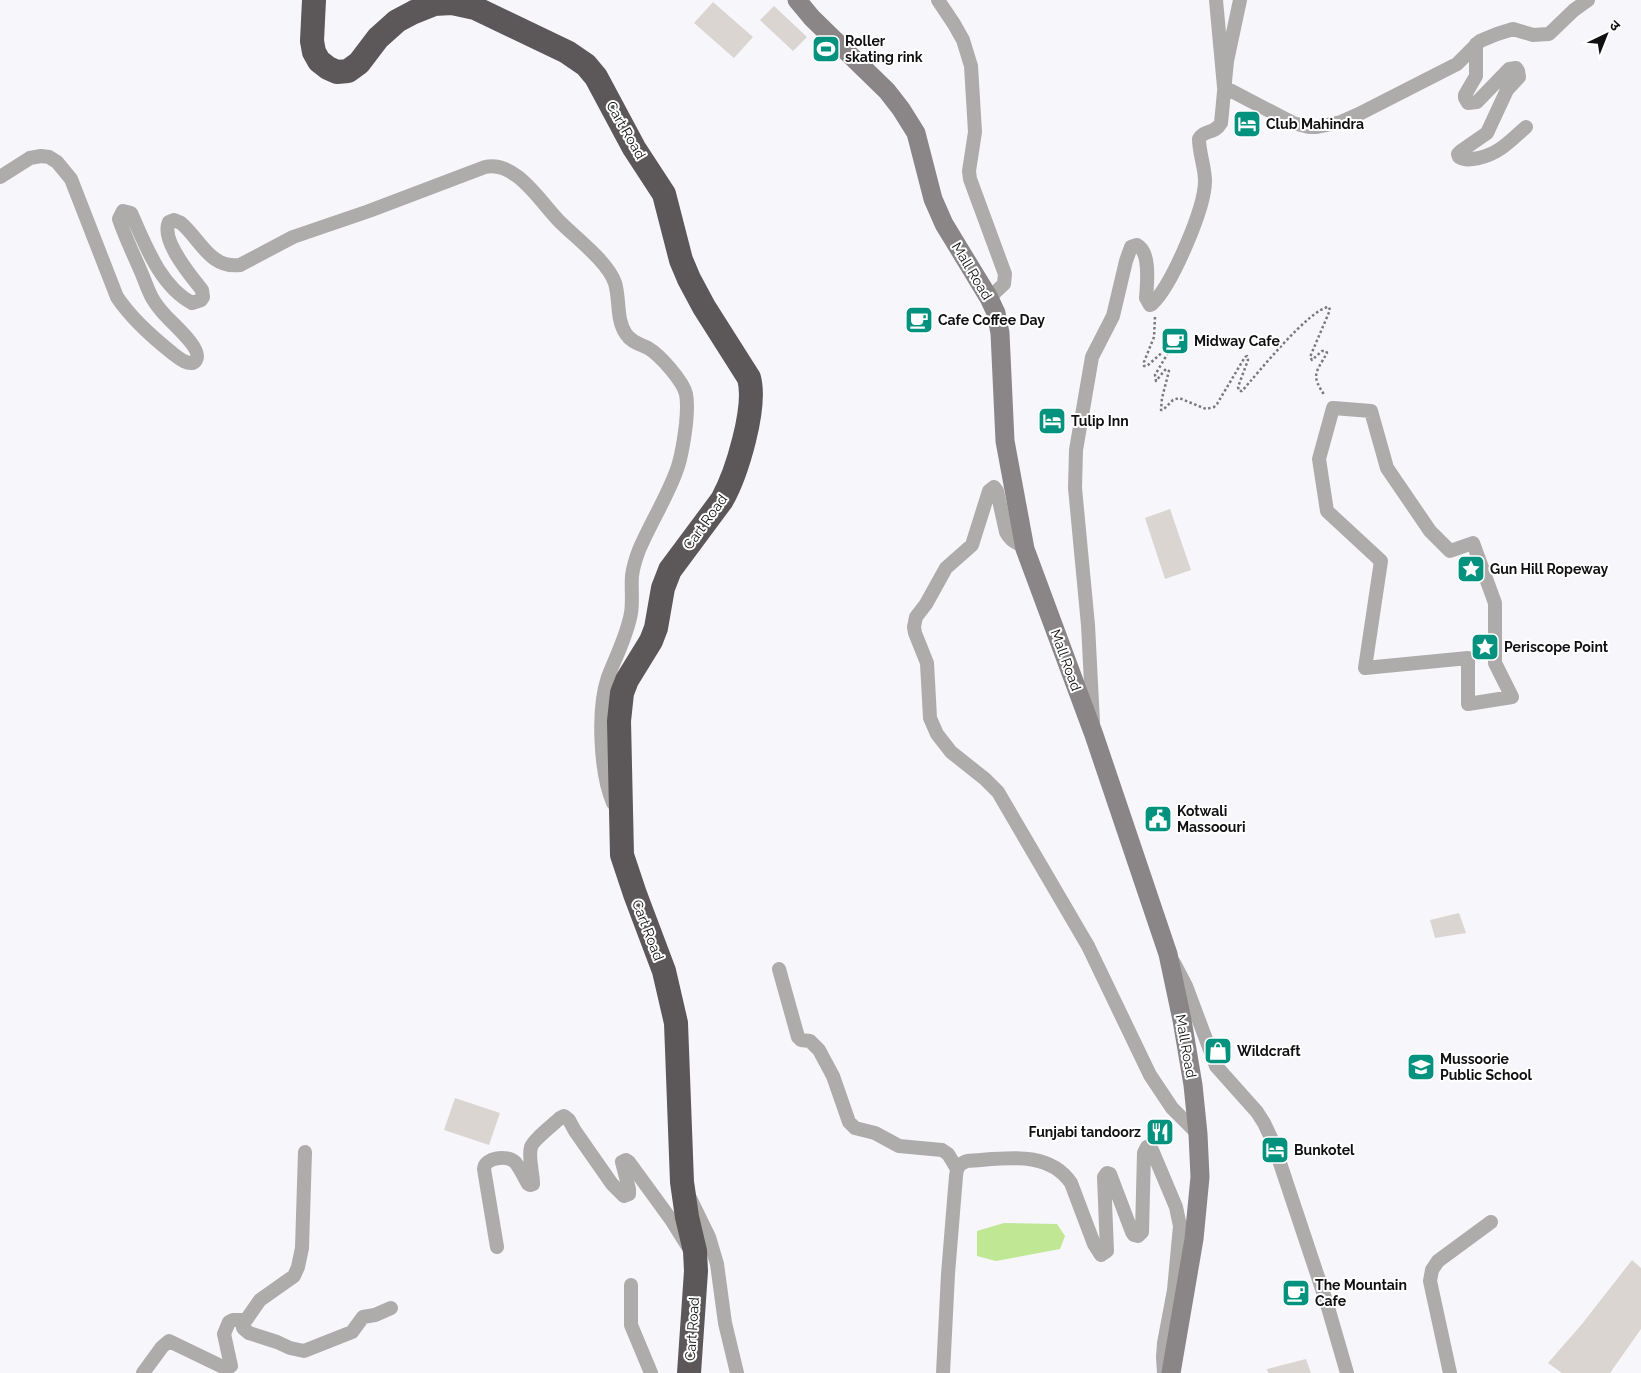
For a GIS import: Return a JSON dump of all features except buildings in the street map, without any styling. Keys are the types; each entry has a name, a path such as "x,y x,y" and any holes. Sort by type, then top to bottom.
{"highway":[{"name":"Cart Road","path":"314,0 312,41 314,52 319,61 337,72 348,71 359,63 378,38 398,21 434,4 452,3 475,8 567,52 586,65 596,76 634,148 664,194 681,260 688,279 704,308 750,378 752,404 740,456 728,490 670,570 663,588 656,628 651,641 627,680 622,693 619,721 622,855 664,971 676,1022 682,1182 696,1258 689,1373"}],"street":[{"name":"Mall Road","path":"797,0 812,18 887,91 901,109 916,134 933,199 944,224 990,298 996,313 1000,333 1005,441 1025,547 1094,735 1168,954 1184,1030 1193,1086 1200,1176 1194,1239 1171,1373"},
{"path":"938,0 963,40 971,66 975,132 969,171 970,179 1005,274 1004,284 990,298"},
{"path":"1216,0 1224,87"},
{"path":"1094,735 1088,625 1076,488 1076,450 1092,357 1113,316 1131,247 1137,245 1143,249 1146,260 1146,298 1150,305 1176,268 1196,221 1205,182 1199,139 1205,133 1216,130 1221,123 1227,61 1240,0"},
{"path":"1224,87 1293,123 1317,127 1341,122 1457,64 1476,44 1489,37 1510,30 1533,36 1549,34 1588,0"},
{"path":"1476,44 1477,72 1465,96 1468,103 1477,102 1510,68 1516,68 1519,77 1507,90 1487,133 1461,151 1458,154 1459,157 1472,159 1492,154 1504,147 1526,127"},
{"path":"0,177 30,158 49,157 58,162 71,180 117,297 129,314 158,341 178,357 191,364 197,359 197,351 191,342 164,315 148,292 119,219 123,211 132,212 148,252 184,299 192,303 197,302 203,297 202,290 177,257 167,233 169,222 174,220 181,223 212,258 225,265 240,265 293,237 493,165 507,169 526,184 554,216 602,262 616,285 620,318 625,334 636,343 654,352 676,376 686,393 687,408 685,435 676,471 636,559 632,576 632,611 627,632 603,695 602,731 605,770 611,799 621,822"},
{"path":"1333,408 1371,411 1388,468 1430,530 1450,551 1473,543 1495,603 1494,663 1512,697 1468,704 1468,658 1365,668 1381,561 1327,511 1319,459 1333,408"},
{"path":"1025,547 1014,542 1006,532 997,491 994,487 992,488 989,491 972,545 946,568 914,622 915,634 928,668 930,718 937,734 951,752 985,779 1001,797 1088,946 1150,1075 1172,1108 1198,1134"},
{"path":"1168,954 1186,986 1216,1066 1257,1112 1273,1142 1327,1304 1347,1373"},
{"path":"779,969 797,1036 801,1040 810,1041 819,1050 833,1076 849,1122 855,1128 875,1133 899,1146 942,1150 948,1154 957,1169"},
{"path":"497,1247 484,1169 485,1164 488,1160 510,1159 516,1164 528,1184 533,1184 530,1158 531,1146 564,1116 569,1120 612,1184 624,1196 629,1194 629,1189 622,1162 626,1160 629,1162 696,1258"},
{"path":"943,1373 948,1274 957,1169 960,1163 1021,1158 1046,1162 1059,1168 1071,1183 1094,1244 1101,1255 1107,1251 1104,1174 1110,1174 1132,1232 1134,1235 1140,1235 1142,1232 1144,1153 1147,1147 1152,1150 1176,1207 1180,1226 1174,1290 1164,1343 1164,1373"},
{"path":"143,1373 162,1347 169,1342 223,1367 228,1368 231,1366 224,1334 229,1322 236,1319 246,1320 264,1296 294,1276 298,1267 302,1248 305,1152"},
{"path":"682,1182 713,1249 721,1282 726,1324 737,1373"},
{"path":"1450,1373 1430,1281 1432,1270 1438,1261 1490,1222"},
{"path":"631,1285 631,1325 648,1371"},
{"path":"242,1320 243,1328 250,1333 290,1348 304,1351 348,1335 355,1330 363,1317 375,1315 391,1308"}],"path":[{"path":"1152,304 1155,315 1155,332 1144,366 1147,366 1175,341 1155,375 1156,381 1166,369 1169,371 1161,410 1173,400 1179,398 1206,408 1214,407 1247,356 1248,360 1238,387 1239,392 1311,317 1327,306 1330,310 1310,359 1312,360 1322,350 1327,353 1316,373 1317,383 1333,408"}],"green space":[{"path":"1004,1223 1057,1224 1065,1236 1060,1249 996,1261 977,1256 977,1231"}],"place":[{"name":"Roller skating rink","path":"826,49"},
{"name":"Club Mahindra","path":"1247,124"},
{"name":"Cafe Coffee Day","path":"919,320"},
{"name":"Midway Cafe","path":"1175,341"},
{"name":"Tulip Inn","path":"1052,421"},
{"name":"Gun Hill Ropeway","path":"1471,569"},
{"name":"Periscope Point","path":"1485,647"},
{"name":"Kotwali Massoouri","path":"1158,819"},
{"name":"Wildcraft","path":"1218,1051"},
{"name":"Mussoorie Public School","path":"1421,1067"},
{"name":"Funjabi tandoorz","path":"1160,1132"},
{"name":"Bunkotel","path":"1275,1150"},
{"name":"The Mountain Cafe","path":"1296,1293"}]}
